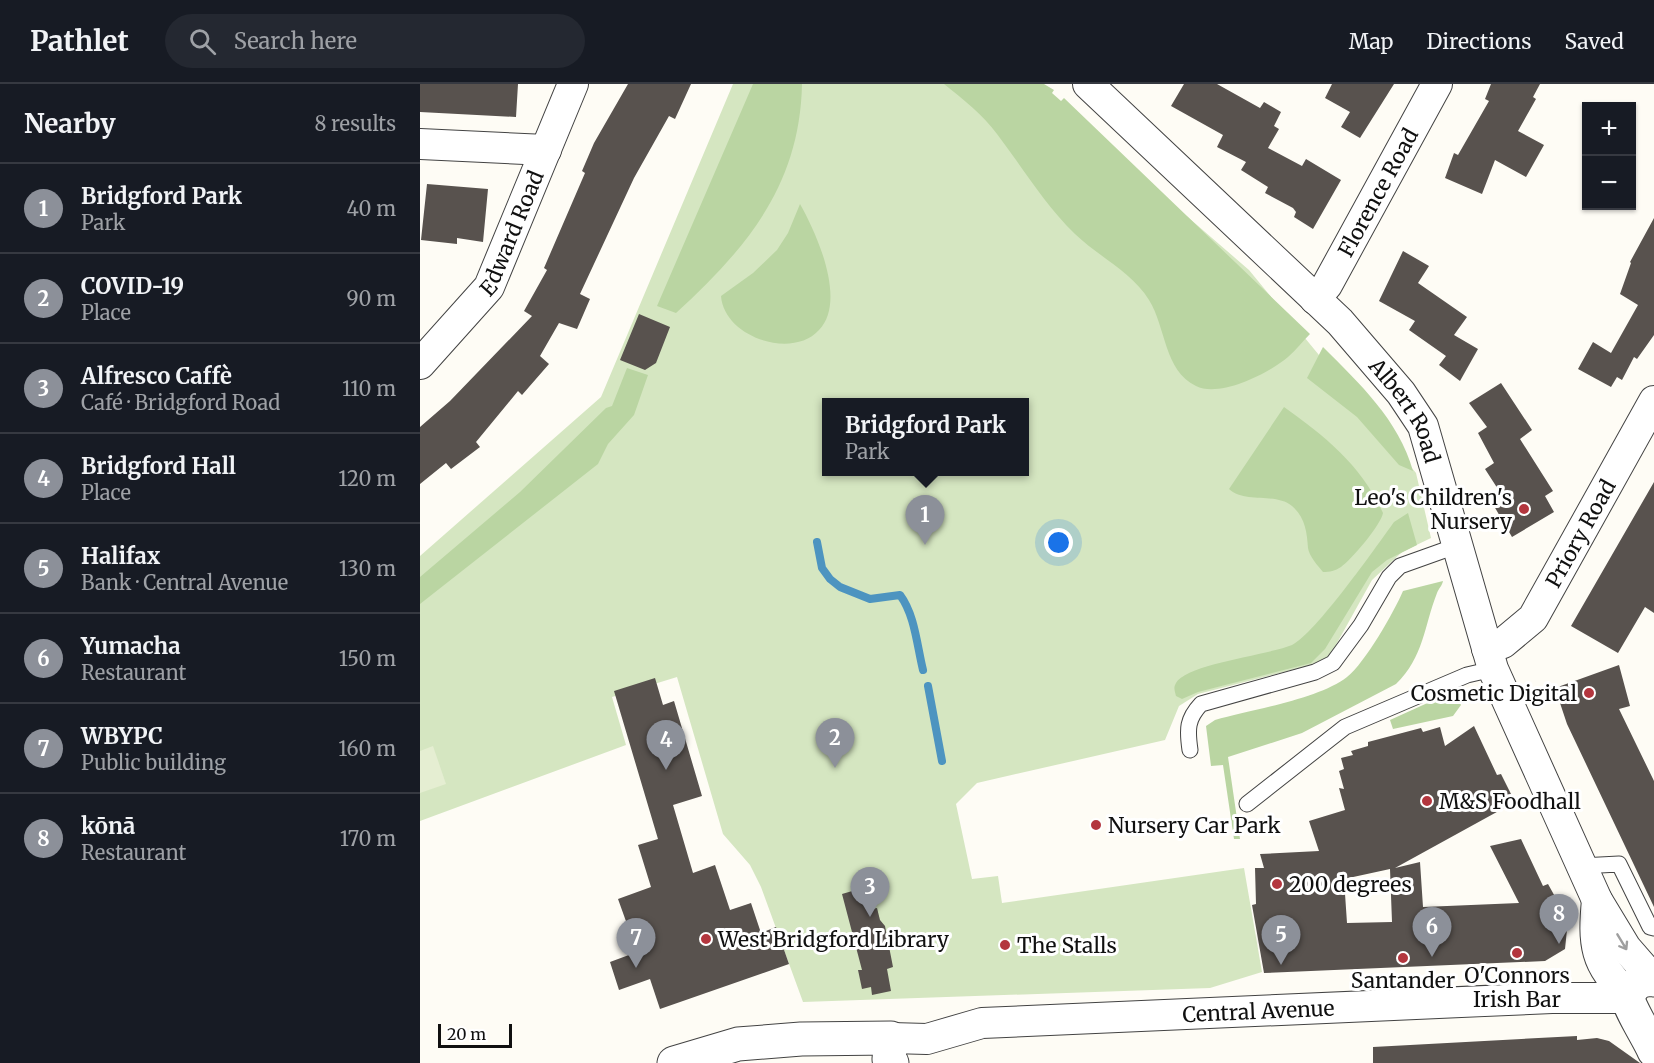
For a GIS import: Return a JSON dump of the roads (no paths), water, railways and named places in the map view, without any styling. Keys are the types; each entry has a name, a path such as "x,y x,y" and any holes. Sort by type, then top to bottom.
{"street":[{"name":"Edward Road","path":"420,364 489,287 573,84"},
{"name":"Albert Road","path":"1088,84 1340,322 1401,393 1423,426 1490,659 1597,900 1594,934 1598,953 1612,981 1641,1002"},
{"name":"Florence Road","path":"1315,299 1327,285 1437,84"},
{"path":"420,144 546,150"},
{"name":"Priory Road","path":"1490,659 1503,643 1533,618 1654,401"},
{"name":"Central Avenue","path":"891,1051 982,1023 1552,998 1641,1002"},
{"path":"1641,1002 1654,1051"},
{"path":"674,1063 738,1044 801,1039 891,1051"}],"lane":[{"path":"1190,750 1183,715 1201,704 1314,672 1333,663 1361,625 1389,577 1400,566 1456,546"},
{"path":"1247,804 1345,727 1467,675 1490,659"},
{"path":"1581,866 1619,864 1650,927 1654,928"}],"waterway":[{"path":"817,542 822,568 840,587 870,599 900,595 912,621 923,670"},
{"path":"928,686 942,761"}],"place":[{"name":"Leo's Children's Nursery","path":"1524,509"},
{"name":"Bridgford Park","path":"925,545"},
{"name":"Cosmetic Digital","path":"1589,693"},
{"name":"COVID-19","path":"835,768"},
{"name":"Bridgford Hall","path":"666,770"},
{"name":"M&S Foodhall","path":"1427,801"},
{"name":"Nursery Car Park","path":"1096,825"},
{"name":"200 degrees","path":"1277,884"},
{"name":"Alfresco Caffè","path":"870,917"},
{"name":"West Bridgford Library","path":"706,939"},
{"name":"kōnā","path":"1559,944"},
{"name":"The Stalls","path":"1005,945"},
{"name":"O'Connors Irish Bar","path":"1517,953"},
{"name":"Yumacha","path":"1432,957"},
{"name":"Santander","path":"1403,958"},
{"name":"Halifax","path":"1281,965"},
{"name":"WBYPC","path":"636,968"}]}
